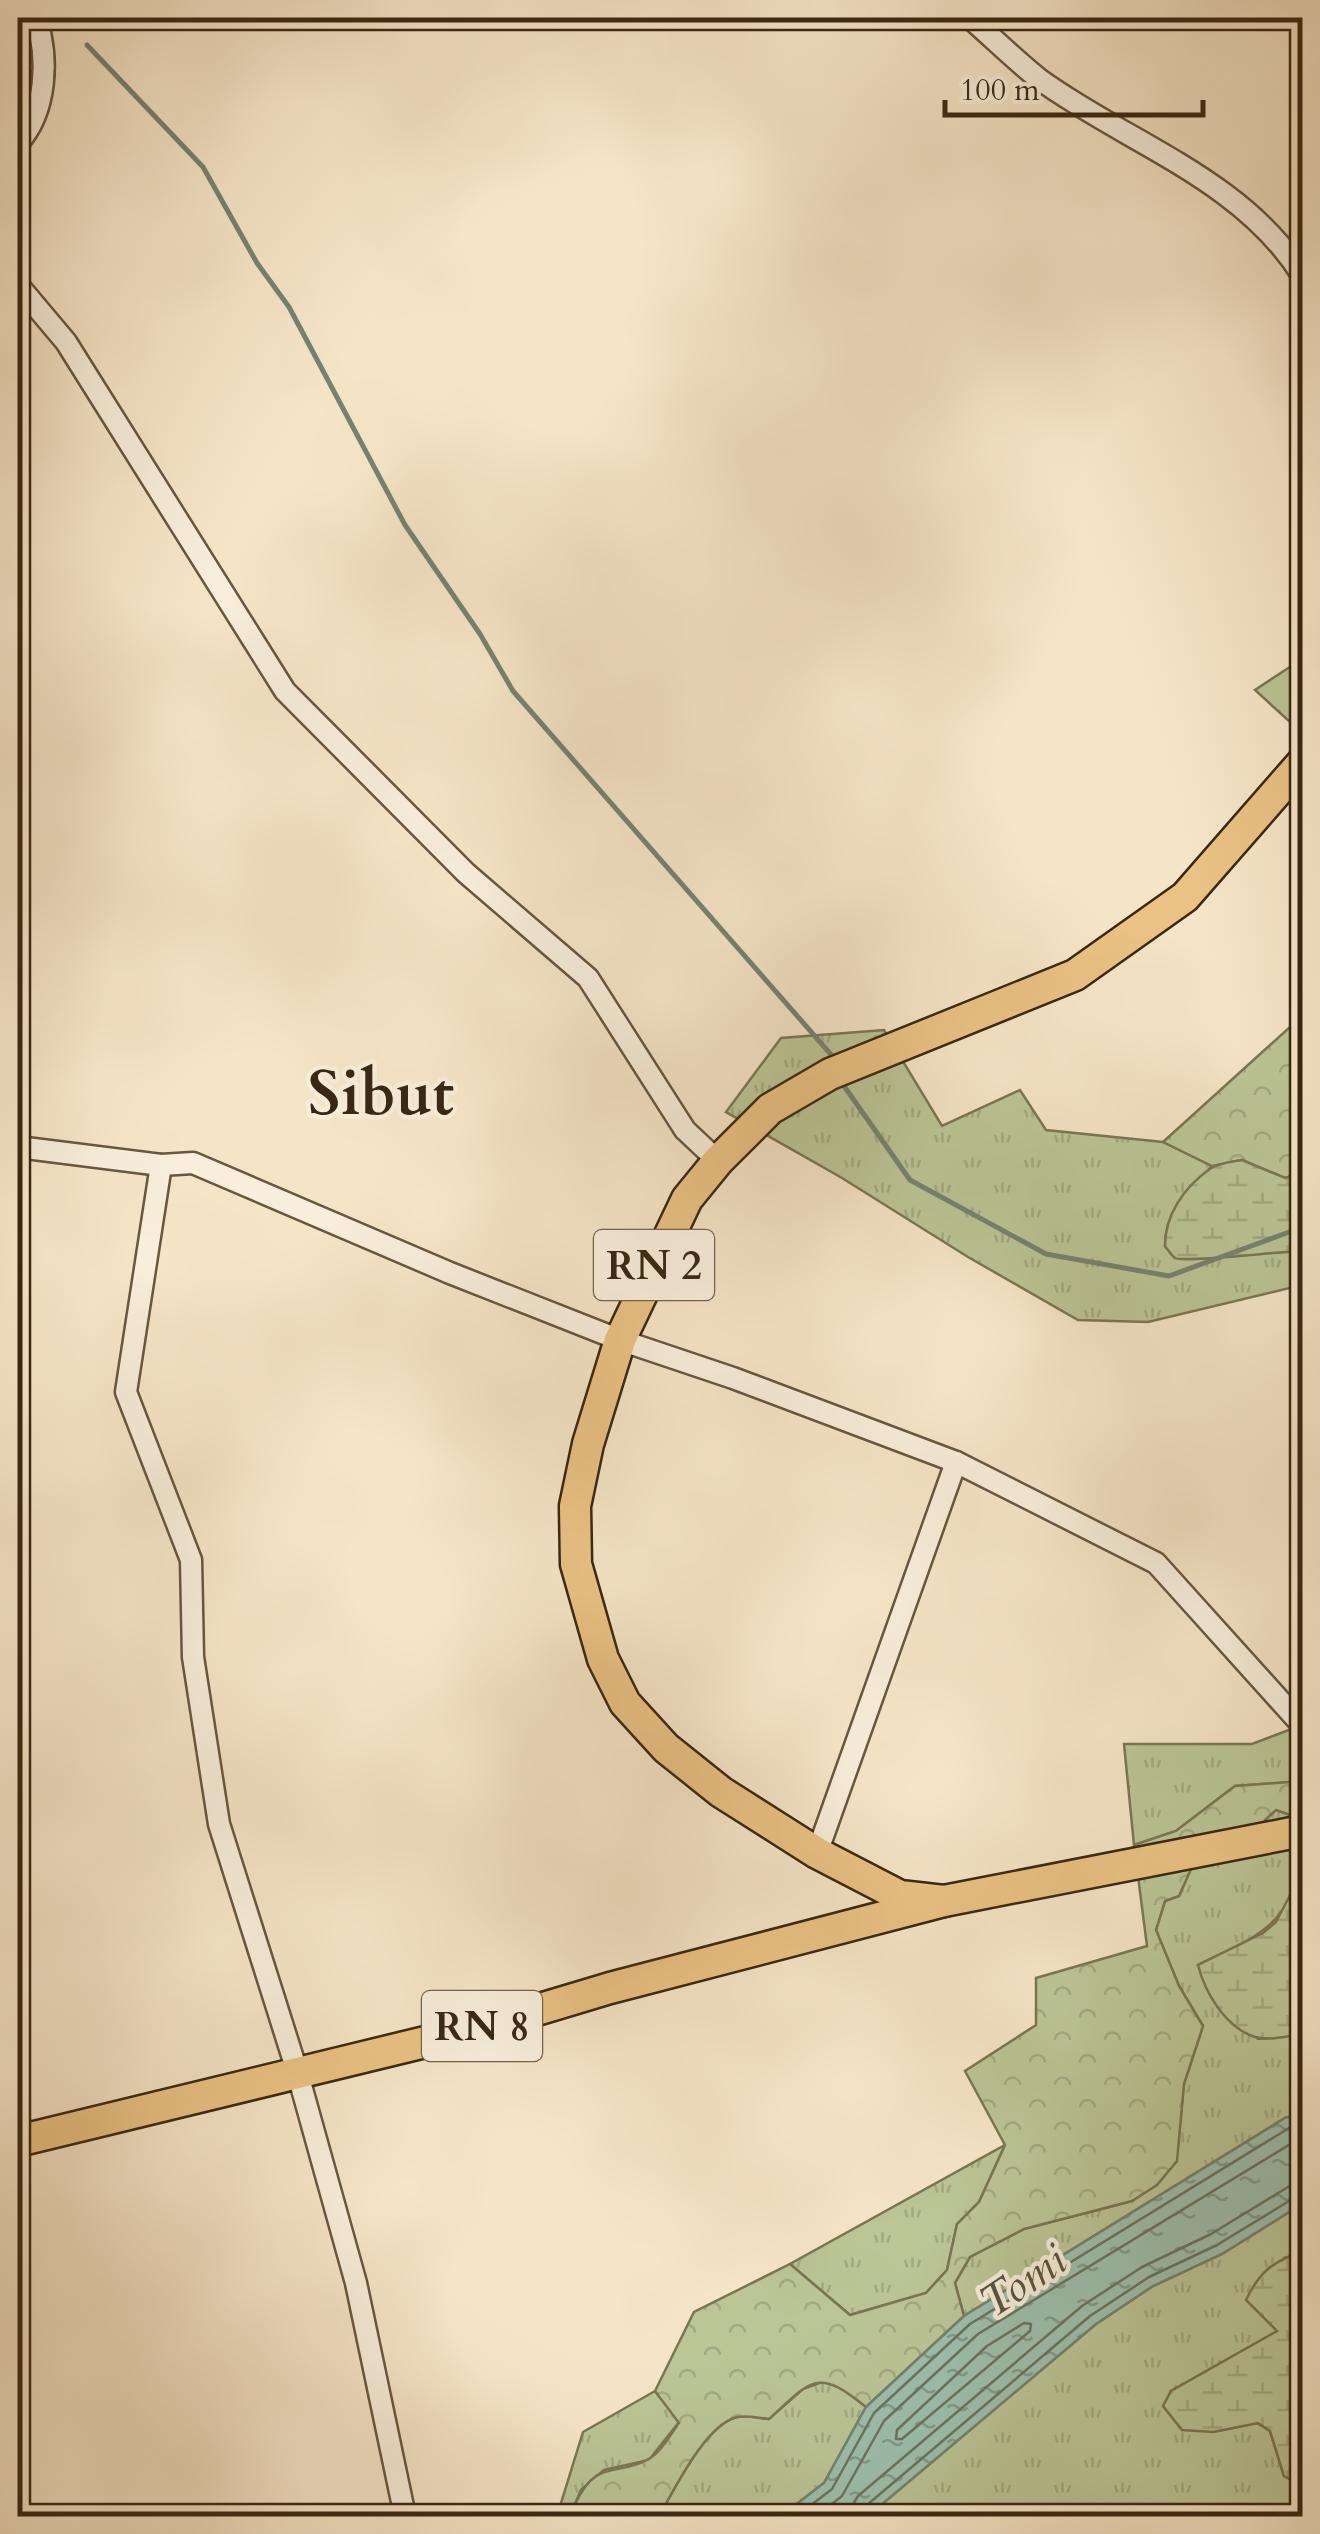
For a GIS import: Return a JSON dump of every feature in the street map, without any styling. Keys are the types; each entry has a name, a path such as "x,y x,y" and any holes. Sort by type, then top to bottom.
{"main road":[{"name":"RN 2","path":"1302,763 1184,898 1074,974 830,1074 770,1109 718,1160 687,1198 620,1340 588,1444 575,1506 576,1564 603,1659 625,1702 666,1748 721,1792 818,1853 900,1896 944,1902 1302,1831"},
{"name":"RN 8","path":"18,2140 450,2036 610,1988 944,1902"}],"street":[{"path":"18,143 33,126 42,84 42,36 36,18"},
{"path":"970,18 1040,79 1167,154 1256,218 1302,275"},
{"path":"18,284 66,342 285,690 466,872 588,978 685,1130 718,1160"},
{"path":"18,1147 161,1165 193,1164 620,1340 956,1462 1156,1563 1302,1725"},
{"path":"161,1165 126,1392 191,1560 194,1657 219,1824 297,2071 356,2283 405,2516"},
{"path":"818,1853 956,1462"}],"green space":[{"path":"1302,659 1302,733 1255,690"},
{"path":"1301,1017 1302,1173 1285,1178 1242,1160 1212,1166 1163,1142"},
{"path":"884,1030 942,1126 1020,1090 1046,1130 1163,1142 1212,1166 1174,1211 1165,1246 1175,1258 1302,1251 1302,1285 1148,1322 1078,1320 726,1112 781,1038"},
{"path":"1242,1160 1285,1178 1302,1173 1302,1251 1175,1258 1165,1246 1168,1223 1178,1203 1210,1169"},
{"path":"1302,1725 1302,1781 1235,1786 1176,1831 1134,1845 1124,1744 1252,1744"},
{"path":"1302,1781 1302,1819 1276,1810 1265,1820 1253,1848 1194,1862 1179,1896 1165,1901 1156,1930 1179,1986 1203,2026 1184,2084 1177,2161 1157,2185 1132,2201 1024,2229 970,2257 955,2283 964,2316 866,2407 836,2387 815,2383 769,2419 737,2417 713,2432 659,2516 579,2516 575,2504 591,2480 652,2457 679,2423 655,2391 694,2312 790,2264 850,2315 926,2293 947,2270 957,2224 979,2202 1005,2145 965,2071 1036,2025 1036,1978 1147,1946 1134,1845 1176,1831 1235,1786"},
{"path":"1276,1810 1302,1819 1304,1861 1293,1893 1284,1909 1261,1932 1198,1965 1258,2039 1302,2034 1302,2113 1285,2118 964,2316 955,2283 970,2257 1024,2229 1132,2201 1176,2162 1184,2084 1203,2026 1179,1986 1156,1930 1165,1901 1179,1896 1194,1862 1253,1848 1265,1820"},
{"path":"1302,1872 1302,2034 1255,2037 1235,2026 1218,2008 1198,1965 1263,1933 1276,1922"},
{"path":"1005,2145 979,2202 957,2224 947,2270 926,2293 850,2315 790,2264"},
{"path":"1302,2204 1302,2253 1284,2258 1278,2331 1171,2391 1213,2432 1257,2423 1270,2431 1284,2476 1302,2485 1302,2516 868,2516 1096,2324 1153,2286 1222,2254"},
{"path":"1302,2253 1302,2485 1284,2476 1270,2431 1258,2423 1213,2432 1182,2430 1163,2406 1171,2391 1277,2331 1246,2300 1268,2269"},
{"path":"822,2382 837,2384 866,2407 824,2483 781,2516 659,2516 702,2445 725,2422 741,2416 769,2419 803,2389"},
{"path":"655,2391 679,2422 649,2460 604,2470 581,2490 575,2504 579,2516 557,2516 583,2432"}],"water":[{"path":"1302,2113 1302,2204 1222,2254 1153,2286 1096,2324 868,2516 781,2516 824,2483 866,2407 964,2316 1285,2118"}],"waterway":[{"path":"87,45 203,167 257,263 289,307 405,525 480,634 513,691 834,1058"},
{"path":"844,1086 910,1180 1046,1254 1169,1276 1292,1231 1302,1223"}],"district":[{"name":"Sibut","path":"381,1092"}],"water label":[{"name":"Tomi","path":"1022,2280"}]}
